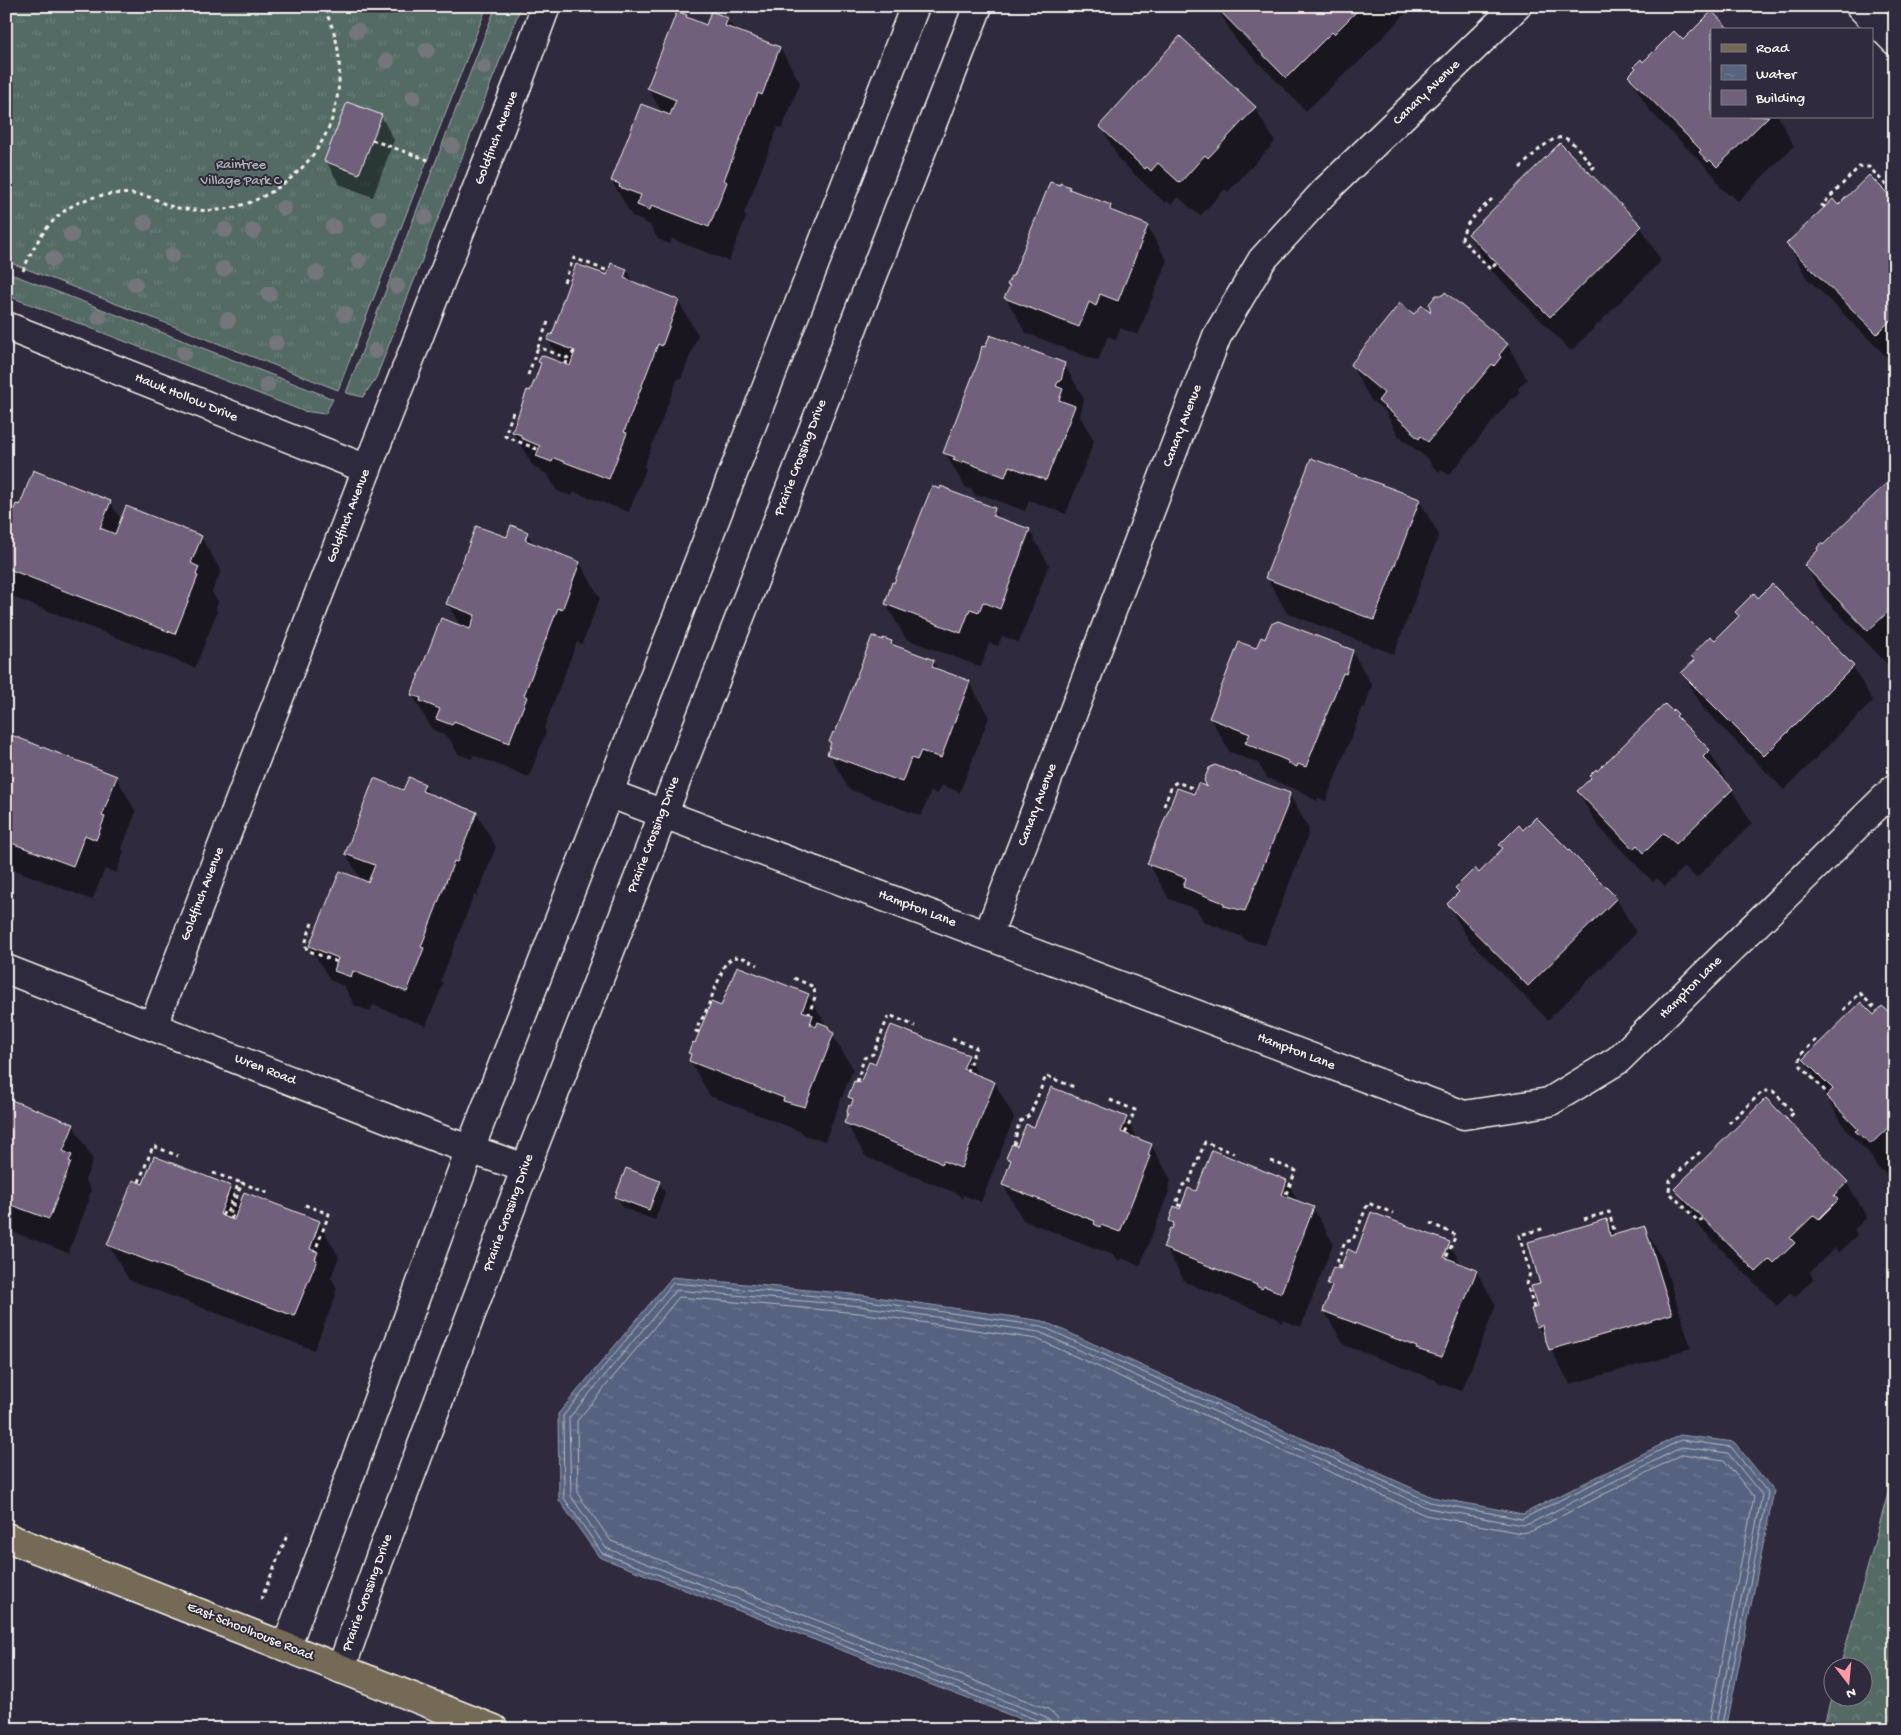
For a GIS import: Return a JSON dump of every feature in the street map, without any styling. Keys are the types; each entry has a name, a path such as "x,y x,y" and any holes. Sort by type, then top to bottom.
{"main road":[{"name":"East Schoolhouse Road","path":"6,1536 494,1729"}],"street":[{"name":"Goldfinch Avenue","path":"153,1026 518,83 546,6"},
{"path":"286,1646 470,1149 915,6"},
{"name":"Prairie Crossing Drive","path":"341,1669 379,1560 525,1168 978,6"},
{"name":"Canary Avenue","path":"988,935 1217,336 1262,260 1326,190 1517,6"},
{"path":"1860,6 1895,41"},
{"name":"Hawk Hollow Drive","path":"6,326 367,469"},
{"name":"Hampton Lane","path":"608,793 1464,1116 1549,1102 1618,1060 1895,788"},
{"name":"Wren Road","path":"6,969 440,1139 525,1168"}],"path":[{"path":"23,271 32,250 44,230 61,213 82,202 104,195 127,194 150,197 171,207 199,210 227,208 255,200 280,187 302,169 319,146 332,121 338,94 340,66 336,40 322,6"},
{"path":"1520,168 1553,138 1561,137 1568,140 1594,167 1588,172"},
{"path":"372,140 431,161"},
{"path":"1825,207 1822,204 1859,167 1868,167 1888,186"},
{"path":"1492,199 1466,224 1462,240 1490,269 1497,263"},
{"path":"564,282 574,258 608,271"},
{"path":"528,375 548,322"},
{"path":"538,346 567,358"},
{"path":"566,365 567,358 575,351"},
{"path":"513,412 505,436 539,450"},
{"path":"1164,806 1172,785 1177,782 1195,789"},
{"path":"6,850 12,852"},
{"path":"312,923 305,944 307,950 337,962"},
{"path":"699,1032 696,1031 725,964 733,957 744,958 758,965"},
{"path":"794,978 814,987 815,997 809,1014"},
{"path":"1842,1010 1860,993 1877,1011"},
{"path":"857,1082 864,1058 872,1054 889,1015 916,1026"},
{"path":"952,1039 976,1047 967,1071"},
{"path":"1816,1040 1800,1055 1800,1065 1828,1094"},
{"path":"1014,1145 1019,1122 1030,1116 1046,1076 1074,1086"},
{"path":"1729,1123 1763,1091 1773,1091 1794,1113 1786,1119"},
{"path":"1110,1100 1135,1110 1125,1134"},
{"path":"1181,1206 1176,1204 1183,1185 1189,1182 1205,1142 1234,1153"},
{"path":"139,1182 153,1146 178,1156"},
{"path":"1700,1152 1670,1180 1669,1192 1699,1222 1703,1218"},
{"path":"1271,1161 1296,1172 1285,1196"},
{"path":"213,1173 238,1182 226,1213 224,1212 222,1216"},
{"path":"231,1219 233,1216 230,1214 242,1183 268,1193"},
{"path":"1340,1267 1336,1266 1345,1242 1353,1240 1368,1203 1393,1212"},
{"path":"304,1205 329,1214 316,1251"},
{"path":"1584,1219 1609,1212 1615,1234"},
{"path":"1430,1223 1456,1235 1446,1258"},
{"path":"1534,1308 1526,1284 1530,1273 1519,1235 1546,1228"},
{"path":"249,1631 278,1558"}],"green space":[{"name":"Raintree Village Park C","path":"6,6 487,6 338,390 6,261"},
{"path":"496,6 521,6 376,378 363,397 346,393"},
{"path":"6,272 333,399 325,414 303,411 6,295"},
{"path":"1895,1468 1895,1729 1823,1729 1828,1708 1874,1708 1874,1658 1842,1658"}],"water":[{"path":"672,1277 862,1295 1043,1321 1432,1497 1523,1514 1680,1435 1734,1442 1774,1491 1726,1729 1046,1729 599,1557 559,1500 558,1414"}],"building":[{"path":"1215,6 1362,6 1334,34 1332,32 1286,78"},
{"path":"677,11 706,25 711,11 728,18 725,26 780,47 762,95 758,93 724,180 727,182 709,227 652,205 650,210 637,205 641,195 619,187 620,184 611,181 641,104 670,115 676,100 647,88"},
{"path":"1712,11 1728,28 1711,28 1711,118 1767,118 1717,167 1710,160 1708,162 1699,152 1701,150 1628,76 1641,59 1643,62 1674,31 1683,40"},
{"path":"1180,36 1256,107 1208,158 1205,155 1180,183 1158,163 1151,171 1147,167 1145,169 1099,126"},
{"path":"347,102 382,115 359,174 324,161"},
{"path":"1560,143 1642,226 1550,317 1468,234"},
{"path":"1869,175 1895,201 1895,316 1877,334 1786,244 1833,199 1838,205"},
{"path":"1050,182 1070,187 1069,189 1111,205 1110,210 1148,225 1118,301 1100,294 1096,306 1089,302 1079,327 1004,298 1010,286 1007,285 1011,276 1013,276"},
{"path":"611,263 627,269 624,278 679,300 662,346 658,344 624,432 627,433 609,479 554,458 552,462 536,456 540,446 512,432 527,390 530,391 536,377 541,363 538,362 541,355 570,366 575,351 547,340 550,334 552,335 576,264 607,275"},
{"path":"1445,292 1508,344 1499,355 1501,357 1494,366 1492,364 1428,442 1421,436 1419,439 1411,432 1412,430 1378,401 1384,393 1350,365 1400,303 1414,314 1422,305 1431,312 1429,304 1436,295 1443,295"},
{"path":"990,335 1065,363 1061,381 1056,386 1063,389 1059,400 1075,406 1046,480 1009,466 1005,477 963,461 962,463 953,460 955,457 943,453 979,359 982,346 985,347"},
{"path":"1311,458 1420,499 1374,620 1265,578"},
{"path":"33,470 111,501 100,528 115,534 126,506 202,536 191,563 199,567 196,575 198,576 175,634 6,568 6,519 10,520 16,504 20,505"},
{"path":"1894,476 1895,607 1868,631 1804,565 1818,550 1817,548 1821,543 1823,545"},
{"path":"932,486 940,489 941,486 995,508 993,516 1030,529 1000,609 983,602 979,612 970,609 961,633 885,604 892,582 894,583"},
{"path":"511,525 528,532 525,540 580,562 562,610 558,608 524,695 527,697 509,743 454,721 452,725 436,719 440,709 420,701 421,698 411,695 441,618 470,629 475,615 446,604 476,526 507,537"},
{"path":"1772,584 1854,666 1764,756 1681,673 1695,660 1691,656 1710,636 1715,640 1739,616 1735,612 1754,593 1758,598"},
{"path":"1278,621 1353,650 1346,674 1343,673 1306,767 1298,764 1297,767 1288,763 1288,761 1245,743 1250,734 1209,718 1239,642 1256,648 1261,637 1265,639 1271,624"},
{"path":"872,636 892,641 891,644 934,660 932,667 970,681 941,758 921,751 917,760 911,758 902,782 827,754 831,743 829,742 833,732 835,733"},
{"path":"1665,704 1678,714 1676,716 1710,750 1703,757 1733,789 1676,844 1664,833 1644,853 1637,845 1633,849 1577,791 1591,778 1589,776 1596,769 1597,771"},
{"path":"6,733 117,776 102,816 105,817 96,840 85,835 73,866 6,841 6,808 9,801 6,800"},
{"path":"1215,765 1290,793 1287,806 1245,911 1224,906 1224,903 1183,887 1186,878 1147,864 1177,788 1194,794 1198,783 1207,787 1204,780 1209,768"},
{"path":"409,777 425,784 422,791 477,812 457,862 454,861 421,947 424,948 407,992 353,971 351,977 334,971 338,958 309,946 340,871 368,882 375,865 345,854 374,778 403,790"},
{"path":"1536,817 1617,898 1528,986 1447,904 1459,892 1455,888 1475,868 1479,873 1503,848 1499,845 1519,825 1523,830"},
{"path":"737,966 809,994 802,1011 813,1015 810,1024 816,1027 818,1022 828,1026 830,1031 834,1033 805,1107 783,1101 784,1098 689,1061 691,1054 688,1053 693,1042 695,1043 711,1002 721,1006"},
{"path":"1861,1002 1874,1015 1882,1006 1889,1012 1889,1007 1895,1002 1895,1121 1871,1144 1855,1131 1858,1129 1826,1096 1833,1089 1803,1059"},
{"path":"891,1025 969,1055 963,1069 995,1082 961,1168 943,1161 942,1164 937,1160 844,1123 849,1105 851,1106 853,1099 848,1097 854,1081 860,1083 869,1062 875,1064"},
{"path":"1051,1087 1127,1117 1121,1132 1152,1144 1148,1155 1150,1156 1120,1232 1101,1225 1100,1227 1094,1224 1095,1221 1002,1185 1011,1160 1006,1158 1012,1144 1017,1146 1026,1124 1034,1127"},
{"path":"6,1098 74,1124 63,1151 72,1155 69,1161 71,1162 49,1219 6,1203"},
{"path":"1766,1098 1848,1182 1834,1195 1838,1200 1819,1219 1814,1215 1790,1238 1795,1243 1774,1263 1770,1259 1756,1272 1674,1189"},
{"path":"1212,1150 1287,1180 1282,1195 1314,1207 1281,1293 1264,1286 1262,1289 1257,1285 1163,1248 1170,1228 1172,1229 1174,1223 1169,1221 1174,1206 1180,1209 1188,1188 1196,1191"},
{"path":"154,1156 231,1186 220,1214 222,1216 234,1220 244,1192 320,1221 310,1249 318,1252 315,1259 317,1260 294,1316 107,1245 133,1180 143,1184"},
{"path":"626,1168 660,1181 649,1210 615,1197"},
{"path":"1371,1212 1450,1242 1444,1257 1477,1270 1442,1357 1416,1349 1417,1347 1323,1311 1332,1286 1327,1284 1333,1267 1340,1269 1348,1249 1356,1253"},
{"path":"1607,1219 1610,1236 1645,1226 1672,1314 1549,1350 1542,1325 1537,1327 1531,1309 1537,1307 1531,1286 1540,1284 1528,1242"}]}
